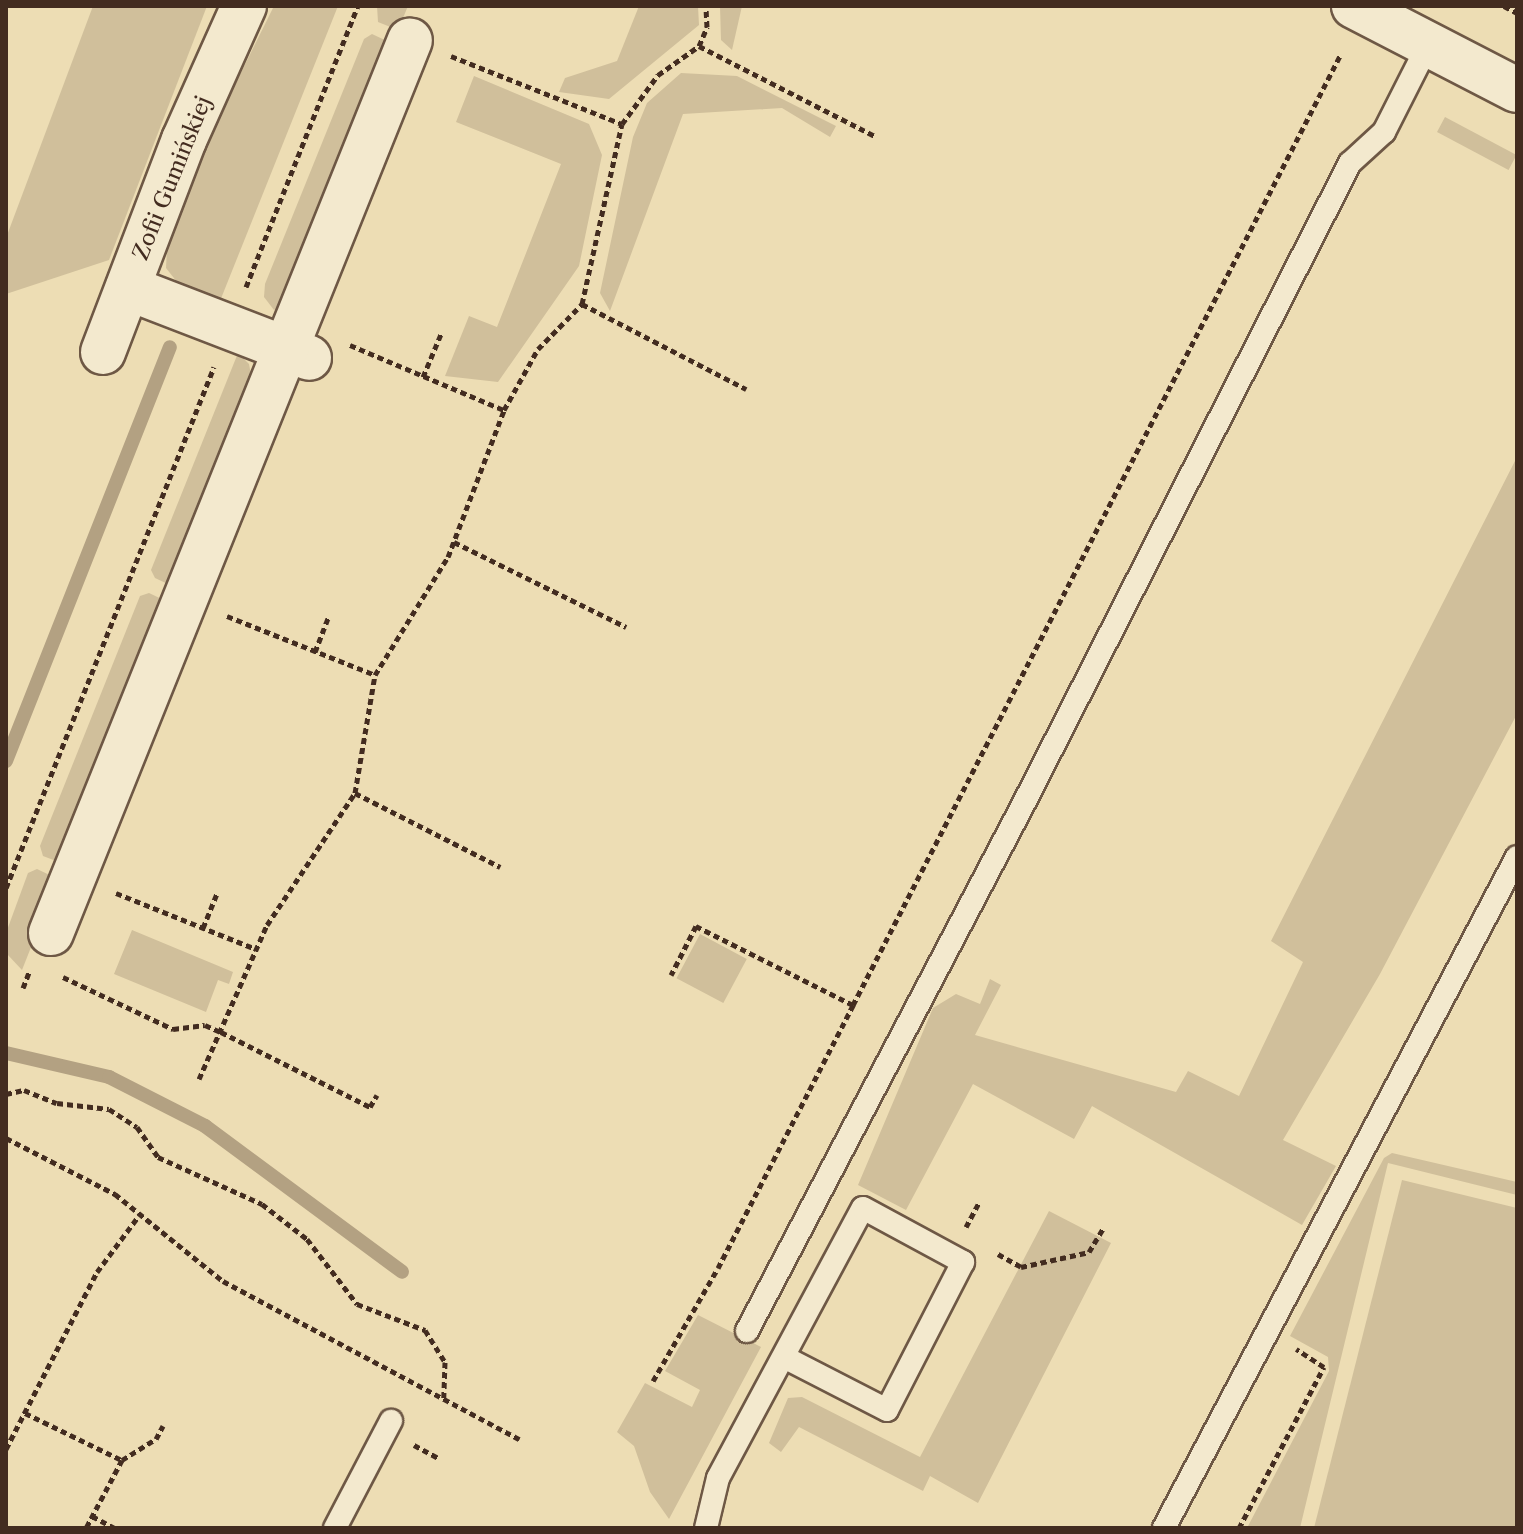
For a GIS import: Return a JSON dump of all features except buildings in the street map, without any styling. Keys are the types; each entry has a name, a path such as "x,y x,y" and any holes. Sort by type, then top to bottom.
{"street":[{"name":"Zofii Gumińskiej","path":"103,352 184,140 244,6"},
{"path":"1354,6 1517,90"},
{"path":"49,952 297,354 410,40"},
{"path":"128,288 297,354"}],"lane":[{"path":"747,1331 1025,801 1350,163 1384,132 1428,45"},
{"path":"1164,1528 1264,1331 1517,857"},
{"path":"706,1528 705,1517 718,1478 863,1208 963,1262 887,1410 784,1357"},
{"path":"335,1528 391,1421"}],"path":[{"path":"6,888 358,6"},
{"path":"199,1079 256,949 355,793 375,675 454,542 504,410 538,349 582,304 622,124 658,75 699,46 707,27 706,6"},
{"path":"1504,6 1517,13"},
{"path":"699,46 875,136"},
{"path":"653,1381 718,1268 1341,54"},
{"path":"467,63 622,124"},
{"path":"582,304 746,389"},
{"path":"423,377 441,334"},
{"path":"366,351 504,410"},
{"path":"454,542 626,627"},
{"path":"220,613 375,675"},
{"path":"315,652 329,616"},
{"path":"355,793 500,867"},
{"path":"203,928 217,894"},
{"path":"131,899 256,949"},
{"path":"671,975 696,926 853,1005"},
{"path":"49,952 173,1029 205,1025 370,1107 377,1095"},
{"path":"6,1094 24,1090 57,1103 109,1109 137,1127 158,1157 262,1204 307,1239 357,1304 425,1330 445,1362 444,1400"},
{"path":"6,1138 115,1194 223,1281 519,1439"},
{"path":"6,1448 97,1272 140,1214"},
{"path":"986,1247 1021,1267 1089,1252 1104,1227"},
{"path":"1239,1528 1324,1367 1264,1331"},
{"path":"25,1413 122,1460"},
{"path":"86,1528 122,1460 156,1439 163,1426"},
{"path":"92,1516 115,1528"}],"shaded area":[{"path":"93,6 207,6 109,260 6,294 6,238"},
{"path":"274,6 338,6 220,301 177,282 166,268 167,248 202,151"},
{"path":"377,6 408,6 398,30 378,22"},
{"path":"639,6 698,6 699,25 609,99 559,92 565,78 617,61"},
{"path":"720,6 742,6 732,50 721,40"},
{"path":"372,34 389,42 280,306 274,310 264,297 265,284 364,39"},
{"path":"681,73 737,76 836,126 830,137 782,108 683,114 610,311 600,293 633,137 647,103"},
{"path":"474,76 589,124 602,155 579,266 498,382 445,376 469,316 497,327 561,164 456,122"},
{"path":"1445,117 1517,155 1509,170 1437,132"},
{"path":"238,353 249,364 252,380 172,586 155,578 151,570"},
{"path":"1517,457 1517,714 1380,974 1283,1140 1336,1166 1302,1225 1092,1106 1074,1139 973,1084 906,1210 858,1185 933,1008 956,994 980,1004 990,979 1001,985 975,1035 1176,1092 1188,1071 1239,1096 1303,962 1271,941"},
{"path":"149,593 168,602 64,864 43,856 40,846 140,596"},
{"path":"37,869 58,879 22,970 7,954 6,933 28,873"},
{"path":"132,930 233,972 229,984 218,980 206,1012 114,974"},
{"path":"700,934 747,959 723,1003 677,978"},
{"path":"1392,1153 1517,1182 1517,1195 1388,1163 1300,1528 1247,1528 1329,1371 1328,1357 1290,1336 1384,1158"},
{"path":"1402,1180 1517,1208 1517,1528 1314,1528"},
{"path":"1049,1211 1111,1243 978,1503 930,1476 923,1491 799,1427 781,1452 769,1443 788,1398 802,1397 920,1457"},
{"path":"698,1315 761,1347 669,1519 650,1492 634,1446 617,1432 645,1383 692,1407 700,1390 665,1371"}],"waterway":[{"path":"6,761 170,347"},
{"path":"6,1053 109,1077 205,1126 402,1272"}]}
